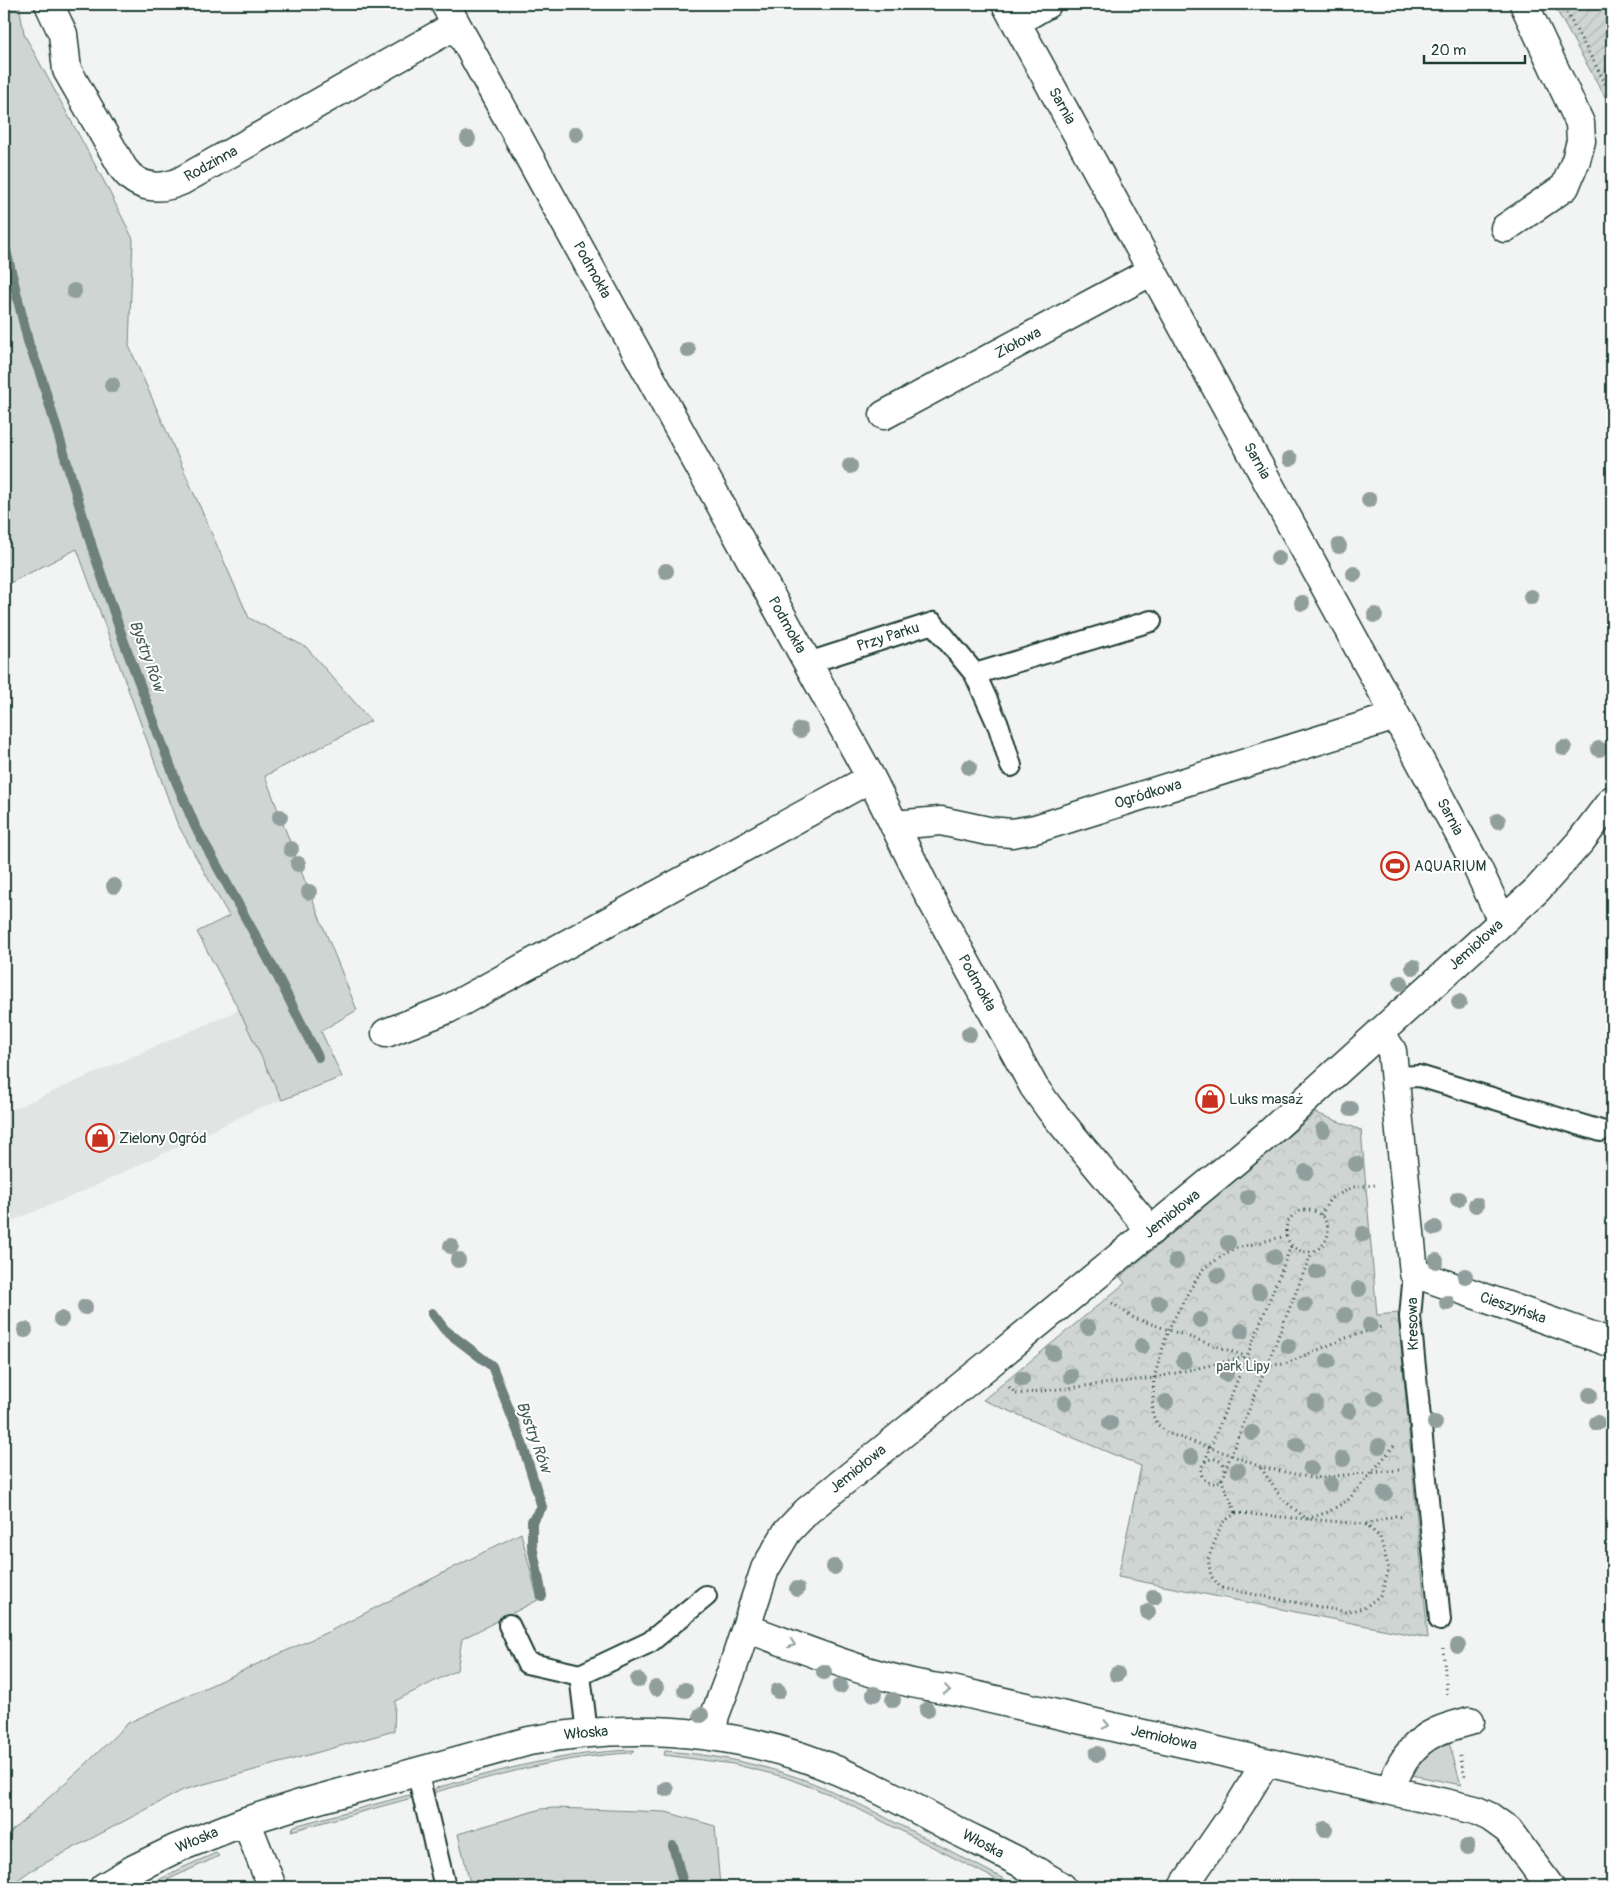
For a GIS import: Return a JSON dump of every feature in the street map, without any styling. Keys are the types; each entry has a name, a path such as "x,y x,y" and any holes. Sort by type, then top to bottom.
{"street":[{"name":"Rodzinna","path":"48,4 63,34 67,70 122,168 135,181 154,186 165,186 181,181 451,14"},
{"path":"1011,13 1047,4"},
{"path":"1506,228 1565,187 1576,160 1581,141 1580,123 1524,4"},
{"name":"Sarnia","path":"1011,13 1396,716 1477,867 1502,922"},
{"name":"Podmokła","path":"451,14 871,778 930,897 1034,1087 1151,1231"},
{"name":"Ziołowa","path":"884,415 1152,271"},
{"name":"Ogródkowa","path":"894,825 941,821 988,831 1012,833 1035,829 1396,716"},
{"path":"386,1032 448,1010 871,778"},
{"name":"Jemiołowa","path":"711,1736 715,1715 746,1628 758,1586 771,1556 787,1532 807,1511 1239,1159 1502,922 1560,866 1612,800"},
{"name":"Kresowa","path":"1380,1032 1392,1051 1414,1273"},
{"name":"Cieszyńska","path":"1414,1273 1612,1343"},
{"name":"Jemiołowa","path":"746,1628 896,1680 921,1686 952,1690 1390,1790 1468,1800 1508,1830 1550,1887"},
{"path":"1390,1790 1399,1768 1415,1746 1435,1732 1470,1721"},
{"name":"Włoska","path":"104,1887 175,1849 246,1821 417,1771 529,1741 562,1735 635,1730 674,1731 734,1739 803,1758 886,1793 1062,1887"},
{"path":"1183,1887 1241,1803 1266,1762"},
{"path":"246,1821 272,1887"}],"lane":[{"path":"976,674 1151,621"},
{"name":"Przy Parku","path":"808,663 933,623 976,674 999,727 1011,766"},
{"path":"1395,1077 1419,1076 1601,1131"},
{"name":"Kresowa","path":"1414,1273 1410,1317 1440,1620"},
{"path":"508,1625 526,1663 580,1675 650,1642 706,1596"},
{"path":"580,1675 587,1733"},
{"path":"417,1771 445,1887"}],"path":[{"path":"1562,4 1612,95"},
{"path":"1321,1215 1330,1199 1353,1187 1405,1183"},
{"path":"1310,1210 1321,1215 1327,1225 1327,1236 1322,1246 1312,1252 1301,1252 1291,1246 1286,1236 1287,1225 1297,1213 1310,1210"},
{"path":"1286,1236 1233,1249 1204,1268 1168,1330 1154,1378 1152,1413 1157,1424 1166,1433 1261,1467 1313,1478 1425,1468"},
{"path":"1222,1479 1212,1483 1203,1479 1200,1470 1291,1246"},
{"path":"1236,1513 1222,1479 1312,1252"},
{"path":"1085,1284 1134,1318 1267,1365 1286,1364 1346,1338 1410,1317"},
{"path":"989,1364 1016,1394 1154,1378 1246,1357"},
{"path":"1307,1519 1328,1512 1348,1500 1420,1414"},
{"path":"1205,1461 1212,1458 1221,1462 1225,1470"},
{"path":"1261,1467 1282,1499 1307,1519"},
{"path":"1365,1524 1380,1537 1389,1569 1381,1595 1364,1608 1346,1612 1221,1588 1211,1576 1208,1559 1222,1523 1236,1513 1365,1524 1395,1516 1430,1524"}],"shaded area":[{"name":"Zielony Ogród","path":"239,1010 282,1100 255,1110 84,1191 4,1224 4,1113"}],"green space":[{"path":"4,4 19,4 24,34 106,185 133,239 129,346 249,618 306,647 371,721 265,776 357,1010 321,1031 342,1077 282,1100 239,1010 197,932 229,916 177,823 77,549 4,586"},
{"path":"1553,4 1612,4 1612,109"},
{"name":"park Lipy","path":"1316,1113 1361,1130 1377,1315 1398,1313 1428,1638 1118,1577 1141,1466 983,1400 1125,1283 1120,1277"},
{"path":"521,1533 538,1600 462,1639 457,1670 395,1701 394,1731 183,1790 30,1871 8,1887 4,1887 4,1838 86,1764 128,1723 334,1629"},
{"path":"1441,1742 1449,1742 1461,1785 1407,1774 1419,1754"},
{"path":"634,1750 631,1753 580,1758 531,1767 432,1793 436,1788 534,1763 583,1754"},
{"path":"665,1751 710,1756 740,1762 784,1773 813,1783 870,1810 1019,1887 1011,1887 829,1794 784,1777 733,1764 664,1755"},
{"path":"409,1795 412,1798 291,1831 294,1826"},
{"path":"541,1809 666,1812 715,1826 720,1887 471,1887 458,1834"},
{"path":"216,1853 219,1856 152,1887 145,1887 184,1867"}],"waterway":[{"name":"Bystry Rów","path":"4,242 29,345 40,373 92,547 124,642 176,781 195,826 276,973 318,1057"},
{"name":"Bystry Rów","path":"432,1313 445,1330 492,1366 521,1440 542,1507 532,1521 532,1546 542,1596"},
{"name":"Bystry Rów","path":"673,1846 684,1887"}],"place":[{"name":"AQUARIUM","path":"1395,866"},
{"name":"Luks masaż","path":"1210,1099"},
{"name":"Zielony Ogród","path":"100,1138"}]}
